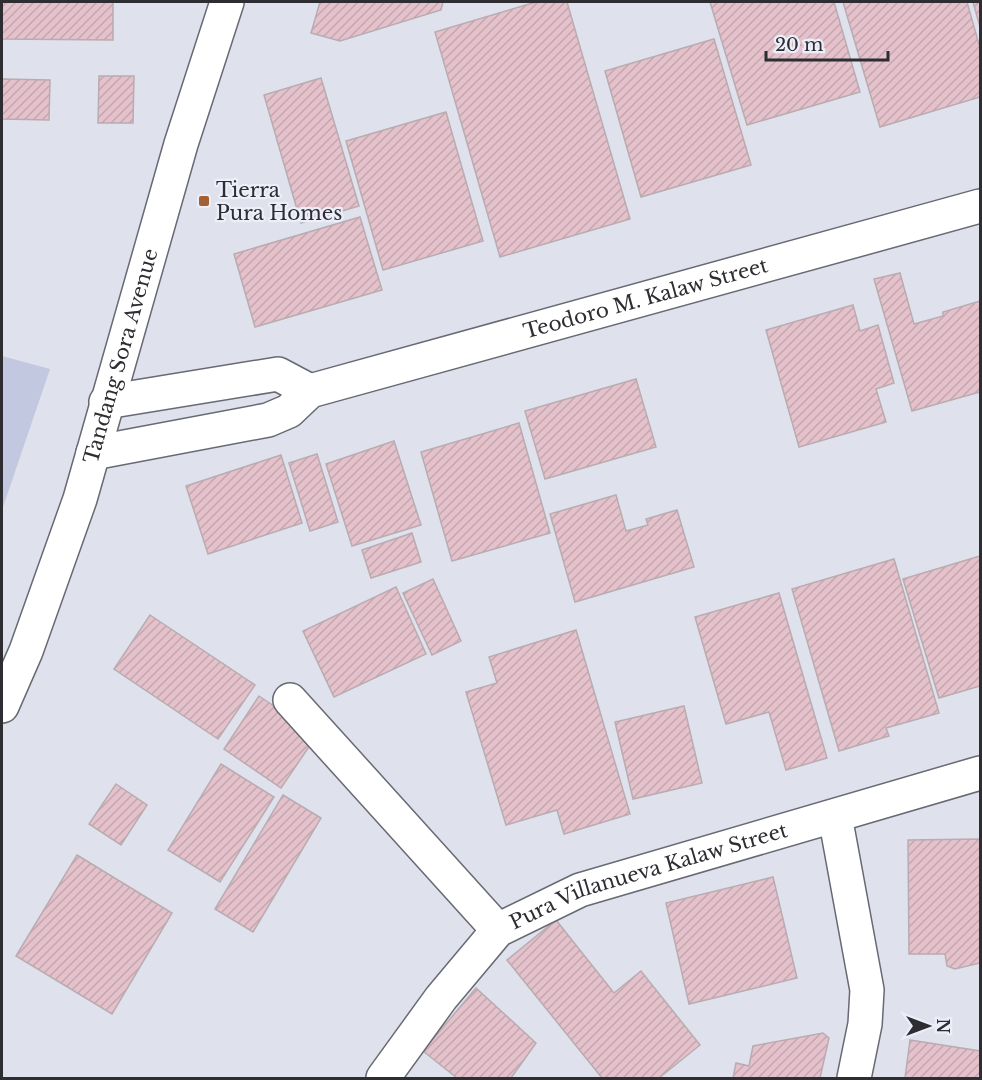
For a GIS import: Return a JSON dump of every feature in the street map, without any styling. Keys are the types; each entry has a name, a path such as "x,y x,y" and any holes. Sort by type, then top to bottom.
{"street":[{"name":"Tandang Sora Avenue","path":"2,706 26,651 81,500 106,402 181,144 226,2"},
{"name":"Teodoro M. Kalaw Street","path":"93,453 268,420 289,411 310,391 981,206"},
{"path":"106,402 278,374 310,391"},
{"path":"290,700 498,930"},
{"name":"Pura Villanueva Kalaw Street","path":"383,1078 441,998 498,930 580,890 981,773"},
{"path":"835,816 867,990 865,1024 854,1078"}],"shaded area":[{"path":"2,356 50,369 2,510"}],"building":[{"path":"2,2 113,2 113,40 2,39"},
{"path":"320,2 443,2 441,10 340,41 311,33"},
{"path":"536,2 567,2 630,219 500,257 435,32"},
{"path":"710,2 834,2 860,92 747,125"},
{"path":"843,2 967,2 980,48 980,97 880,127"},
{"path":"973,2 980,2 980,27"},
{"path":"714,39 751,165 641,197 605,71"},
{"path":"99,76 134,76 133,123 98,123"},
{"path":"321,78 359,206 301,223 264,95"},
{"path":"2,79 50,80 49,120 2,119"},
{"path":"446,112 483,241 383,270 346,141"},
{"path":"360,217 382,290 255,327 234,254"},
{"path":"900,273 914,324 943,316 943,312 980,301 980,392 912,411 874,279"},
{"path":"853,305 860,331 878,325 894,383 876,389 886,422 799,447 766,330"},
{"path":"636,379 656,447 545,479 525,411"},
{"path":"519,423 550,533 452,561 421,452"},
{"path":"394,441 421,525 352,546 326,464"},
{"path":"317,454 338,522 310,531 289,463"},
{"path":"281,455 302,523 208,554 186,486"},
{"path":"616,495 626,531 648,525 646,519 677,510 694,567 575,602 550,514"},
{"path":"412,533 421,562 371,578 362,550"},
{"path":"980,556 980,686 939,698 903,579"},
{"path":"894,559 939,713 886,728 889,736 839,751 792,589"},
{"path":"433,579 461,641 432,655 403,593"},
{"path":"396,587 426,654 334,697 303,631"},
{"path":"779,593 827,758 786,770 769,712 726,724 695,617"},
{"path":"150,615 255,685 218,739 114,669"},
{"path":"576,630 630,814 564,834 557,810 506,825 466,692 497,683 489,657"},
{"path":"259,696 317,735 281,788 224,749"},
{"path":"684,706 702,783 633,799 615,722"},
{"path":"221,764 274,797 220,882 168,850"},
{"path":"116,784 147,805 121,845 89,824"},
{"path":"283,795 321,818 253,932 215,909"},
{"path":"980,839 980,963 955,969 947,966 945,954 909,954 908,840"},
{"path":"77,855 172,913 112,1014 16,956"},
{"path":"773,877 797,978 689,1004 666,903"},
{"path":"556,920 614,993 641,971 700,1045 659,1078 602,1078 507,960"},
{"path":"476,988 536,1043 511,1078 457,1078 423,1051"},
{"path":"823,1033 829,1038 820,1078 733,1078 736,1063 749,1066 753,1046"},
{"path":"910,1040 980,1051 980,1078 905,1078"}],"place":[{"name":"Tierra Pura Homes","path":"204,201"}]}
